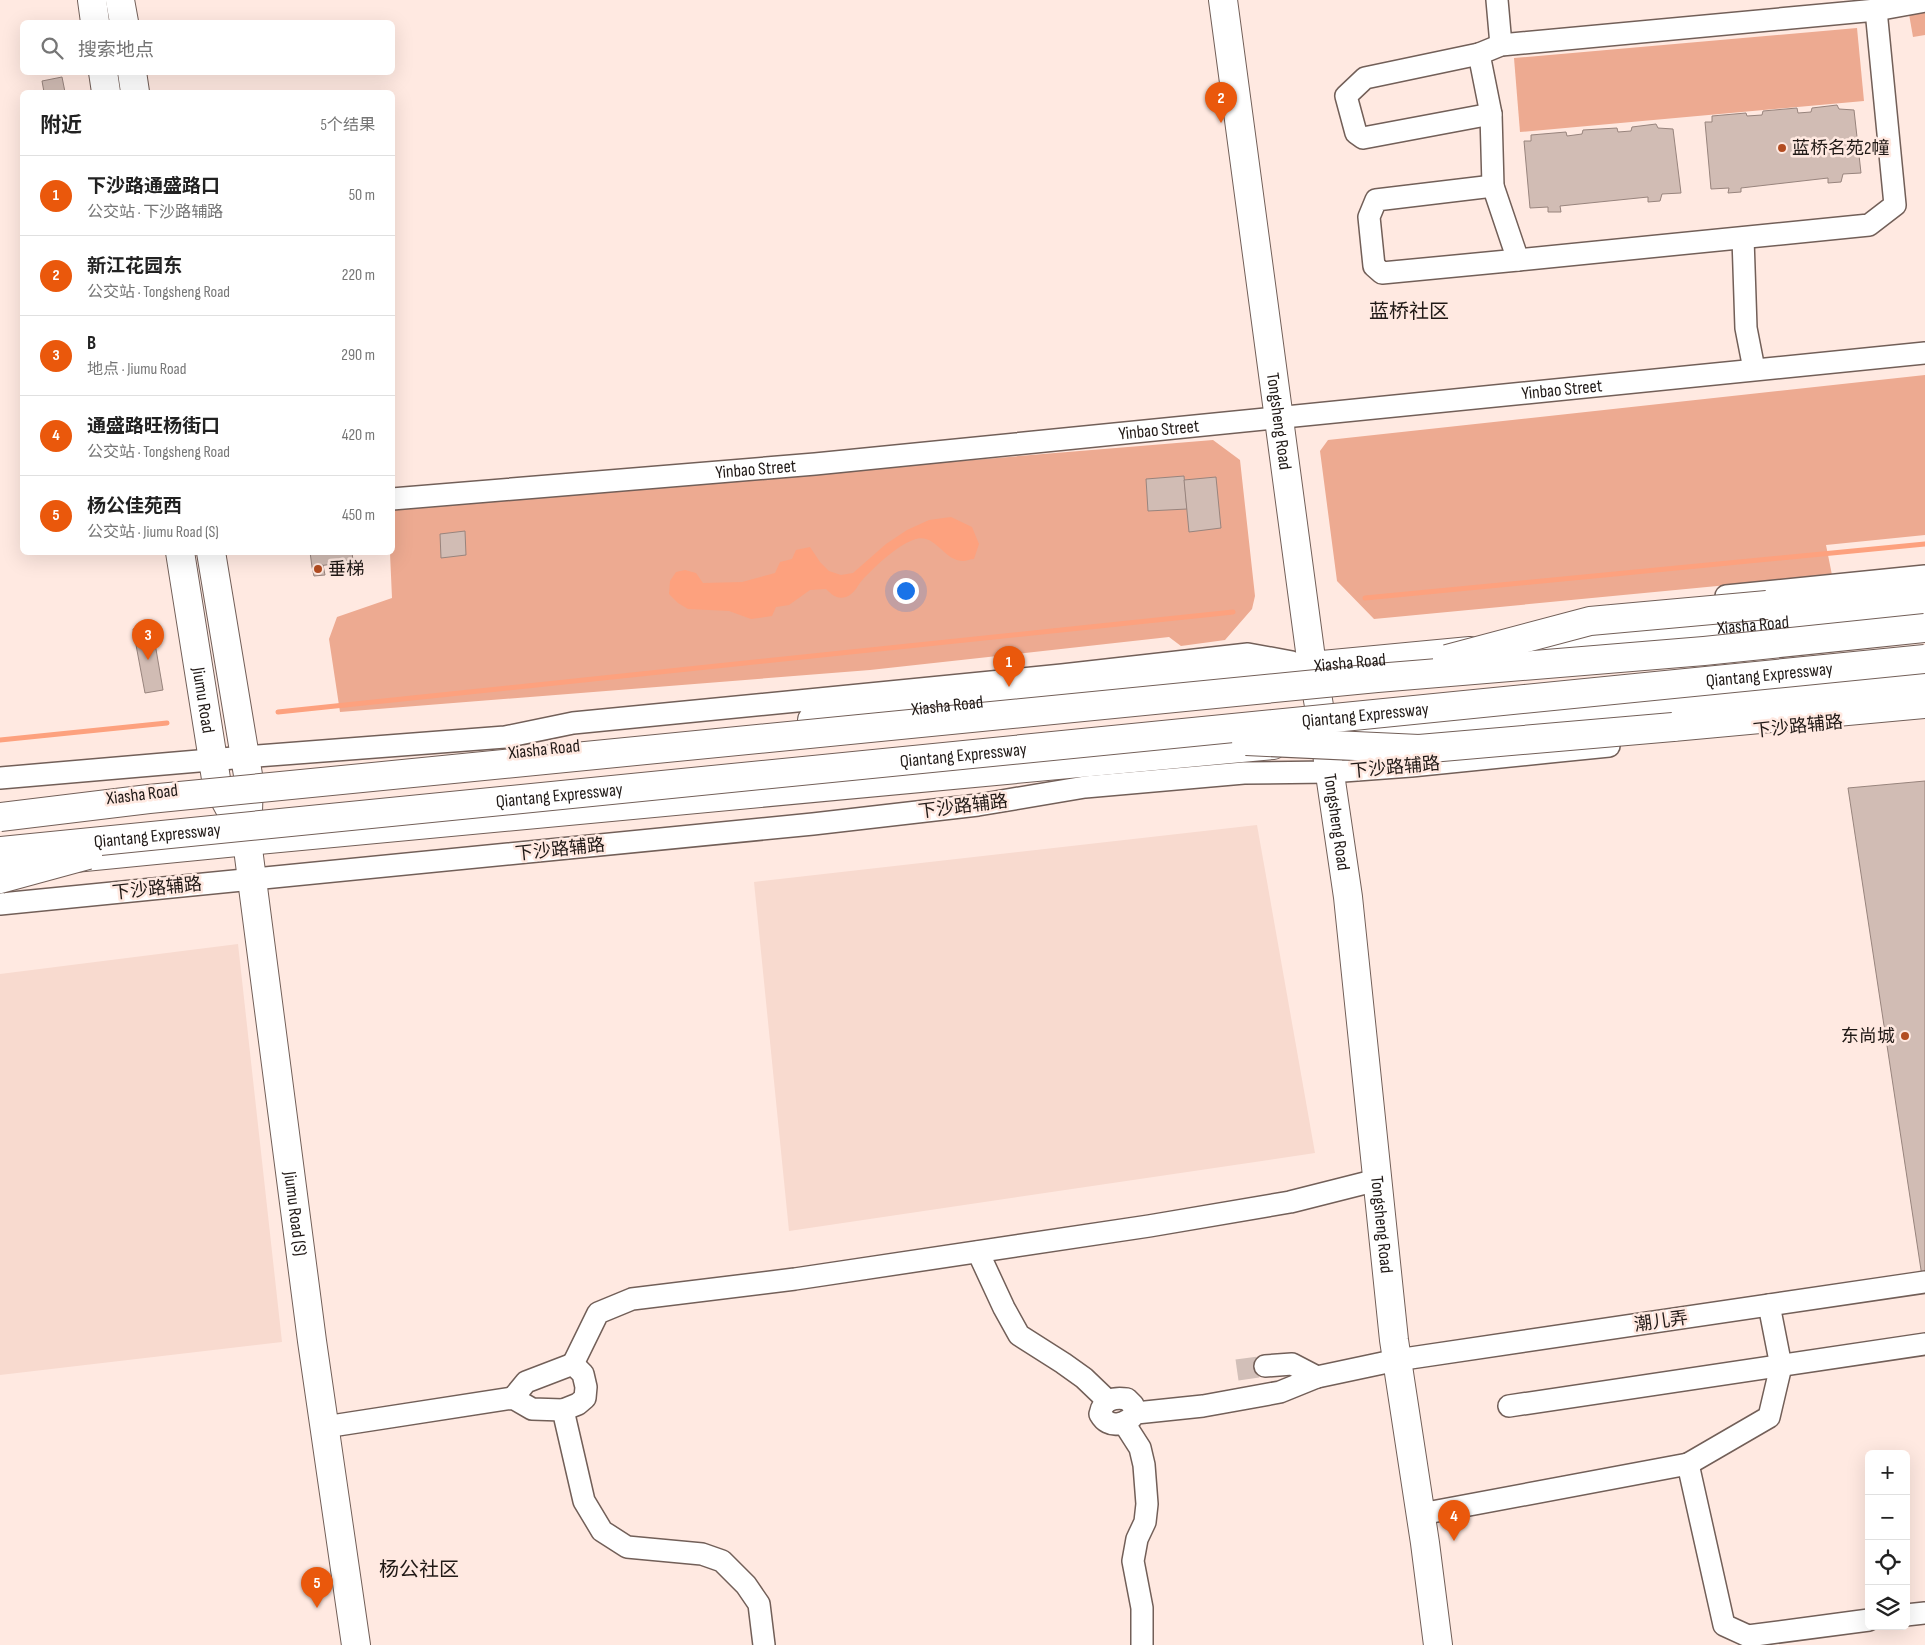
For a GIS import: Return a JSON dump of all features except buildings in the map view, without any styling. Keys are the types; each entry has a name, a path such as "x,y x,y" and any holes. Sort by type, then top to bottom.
{"main road":[{"path":"92,0 95,20"},
{"path":"120,0 124,20"},
{"name":"Tongsheng Road","path":"1223,0 1312,666 1348,897 1398,1360 1438,1645"},
{"path":"103,75 106,90"},
{"path":"132,75 135,90"},
{"name":"Jiumu Road","path":"180,555 215,772 246,841"},
{"name":"Jiumu Road","path":"211,555 247,769"},
{"path":"1377,678 1590,621 1925,590"},
{"name":"Xiasha Road","path":"0,811 215,772 1925,609"},
{"name":"Qiantang Expressway","path":"0,817 149,799 1377,678 1714,650 1925,628"},
{"name":"Qiantang Expressway","path":"0,851 1925,659"},
{"path":"0,866 1925,682"},
{"path":"1155,737 1419,750 1925,704"},
{"name":"Jiumu Road (S)","path":"247,769 246,841 356,1645"},
{"path":"0,803 149,799"},
{"path":"0,879 92,854 269,832 320,818"}],"street":[{"path":"1497,0 1501,45"},
{"path":"1491,114 1363,138 1356,134 1346,96 1365,78 1479,54 1501,45 1876,10 1925,1"},
{"path":"1493,186 1376,200 1368,217 1374,266 1382,273 1869,225 1895,205 1876,10"},
{"path":"1479,54 1491,114 1493,186 1518,260"},
{"path":"1743,238 1746,328 1754,369"},
{"name":"Yinbao Street","path":"395,499 815,464 1925,353"},
{"path":"1462,652 1599,611 1771,590 1925,576"},
{"name":"下沙路辅路","path":"0,904 833,822 978,806 1085,788 1244,773 1330,772 1412,766 1925,713"},
{"path":"0,778 215,772"},
{"path":"513,1398 526,1382 573,1364 598,1313 632,1299 796,1279 1149,1226 1290,1202 1378,1180"},
{"path":"978,1252 1004,1308 1019,1334 1070,1368 1108,1401 1114,1398 1127,1399 1133,1405 1130,1418 1144,1465 1147,1504 1145,1522 1137,1539 1133,1561 1142,1608 1142,1645"},
{"name":"潮儿弄","path":"1130,1418 1280,1392 1317,1377 1398,1360 1925,1282"},
{"path":"1421,1514 1688,1464 1769,1417 1781,1366 1770,1305"},
{"path":"1510,1406 1925,1344"},
{"path":"325,1428 513,1398 532,1410 563,1410 578,1404 585,1398 584,1374 573,1364"},
{"path":"1264,1366 1292,1364 1317,1377"},
{"path":"563,1410 584,1501 602,1531 627,1547 702,1554 722,1561 746,1585 759,1604 764,1645"},
{"path":"1688,1464 1724,1625 1748,1636 1865,1621"},
{"path":"1910,1615 1925,1613"}],"shaded area":[{"path":"1925,11 1925,35 1913,37 1909,14"},
{"path":"1857,28 1864,101 1520,132 1514,58"},
{"path":"1925,375 1925,535 1826,545 1832,575 1374,619 1337,581 1320,451 1328,440"},
{"path":"1213,440 1240,460 1255,596 1252,609 1225,640 1181,646 1169,637 870,670 340,712 329,639 337,617 392,598 390,555 395,555 395,508"},
{"path":"951,517 972,527 979,544 974,559 956,560 927,539 913,540 887,557 864,578 852,594 843,598 832,595 826,589 810,590 789,605 776,607 772,616 751,619 729,611 688,609 669,594 670,581 676,572 685,570 696,573 703,583 742,582 775,573 780,562 792,559 796,550 810,547 829,571 841,575 853,573 886,544 907,530 929,520"},
{"path":"1257,825 1315,1153 789,1231 754,882"},
{"path":"238,944 282,1342 0,1375 0,974"}],"waterway":[{"path":"1365,598 1925,544"},
{"path":"278,712 1233,612"},
{"path":"0,740 167,723"}],"tunnel":[{"path":"1237,1370 1265,1366"}],"place":[{"name":"新江花园东","path":"1221,123"},
{"name":"蓝桥名苑2幢","path":"1782,148"},
{"name":"垂梯","path":"318,569"},
{"name":"B","path":"148,660"},
{"name":"下沙路通盛路口","path":"1009,687"},
{"name":"东尚城","path":"1905,1036"},
{"name":"通盛路旺杨街口","path":"1454,1541"},
{"name":"杨公佳苑西","path":"317,1608"}],"district":[{"name":"蓝桥社区","path":"1409,311"},
{"name":"杨公社区","path":"419,1569"}]}
